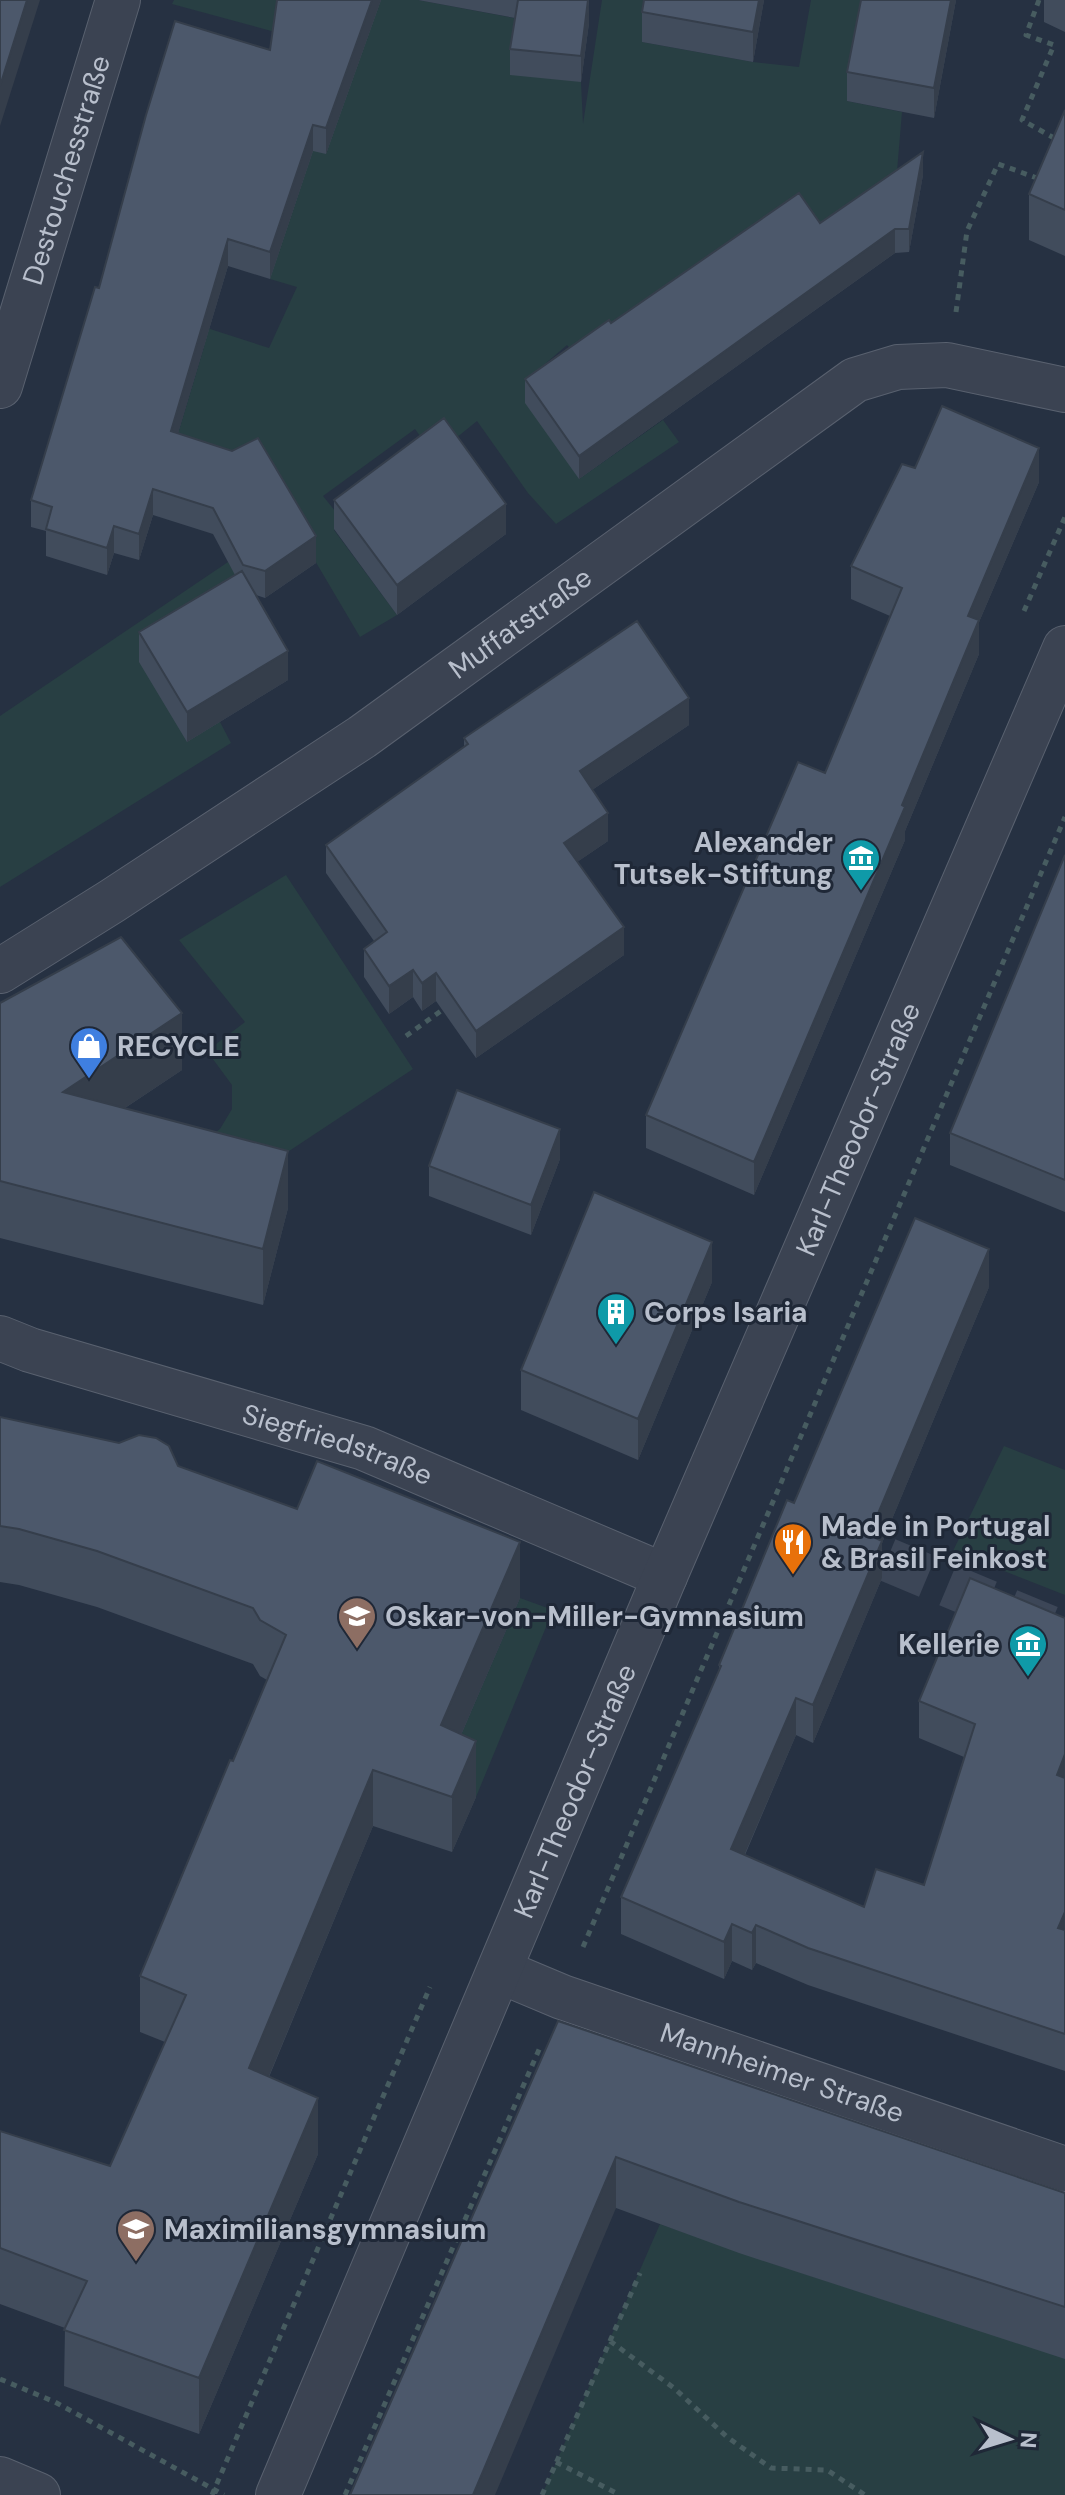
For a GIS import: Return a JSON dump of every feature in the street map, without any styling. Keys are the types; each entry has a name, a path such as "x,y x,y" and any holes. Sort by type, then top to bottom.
{"street":[{"name":"Destouchesstraße","path":"0,386 118,0"},
{"name":"Muffatstraße","path":"0,971 362,737 855,380 898,367 947,365 1065,390"},
{"name":"Karl-Theodor-Straße","path":"278,2495 665,1576 1065,648"},
{"name":"Siegfriedstraße","path":"0,1338 30,1350 364,1448 665,1576"},
{"name":"Mannheimer Straße","path":"500,1971 562,1997 1065,2169"},
{"path":"0,2479 38,2495"}],"path":[{"path":"1039,0 1026,35 1054,45 1022,120 1054,138 1048,151"},
{"path":"961,279 967,231 998,164 1037,178 1043,165"},
{"path":"345,2495 562,1997 1065,817"},
{"path":"406,1036 459,999"},
{"path":"542,2495 640,2273"},
{"path":"610,2341 674,2388 727,2437 771,2468 827,2470 865,2495"},
{"path":"0,2379 55,2402 224,2495"},
{"path":"556,2462 620,2495"}],"green space":[{"path":"174,0 281,0 286,35 172,4"},
{"path":"374,0 418,0 519,19 581,82 583,124 602,0 649,0 642,42 799,67 811,0 867,0 847,101 902,112 895,195 581,363 567,345 545,364 557,380 579,479 663,420 679,442 556,524 528,493 477,421 434,456 415,429 323,496 344,522 334,530 397,615 360,637 258,464 171,457 207,328 269,348 297,287 270,279 242,198"},
{"path":"228,562 256,604 220,722 231,743 0,887 0,716"},
{"path":"286,875 413,1069 274,1161 200,1144 220,1129 232,1109 232,1085 207,1051 245,1022 179,940"},
{"path":"1004,1446 1065,1470 1065,1595 953,1551"},
{"path":"520,1598 553,1610 476,1797 441,1781"},
{"path":"660,2224 1065,2358 1065,2495 542,2495"}],"building":[{"path":"0,0 27,0 0,86"},
{"path":"277,0 372,0 326,128 313,125 270,252 228,239 171,431 232,451 258,438 316,536 265,571 243,565 213,508 153,489 139,534 114,526 107,548 46,529 52,507 31,500 95,287 99,288 175,21 270,50"},
{"path":"518,0 588,0 581,56 510,49"},
{"path":"644,0 759,0 753,32 642,12"},
{"path":"861,0 951,0 934,88 847,72"},
{"path":"1065,110 1065,210 1029,194"},
{"path":"923,152 909,229 895,229 579,456 525,379 799,193 820,223"},
{"path":"942,406 1039,448 968,616 979,620 902,805 905,807 754,1162 646,1115 798,762 825,773 902,588 851,566 902,464 915,468"},
{"path":"444,418 506,504 397,585 334,500"},
{"path":"242,571 288,651 187,712 139,632"},
{"path":"637,621 689,698 580,771 608,813 564,843 624,927 476,1031 436,973 422,983 413,970 389,986 364,949 387,932 326,845 468,744 464,738"},
{"path":"1065,855 1065,1180 950,1133"},
{"path":"121,937 182,1013 63,1092 288,1151 263,1249 0,1181 0,1003"},
{"path":"457,1090 560,1129 531,1205 429,1166"},
{"name":"Corps Isaria","path":"594,1192 712,1242 638,1419 521,1370"},
{"path":"915,1218 989,1249 869,1535 882,1541 813,1705 796,1698 731,1849 864,1907 876,1869 924,1885 975,1724 919,1701 970,1578 1065,1618 1065,1754 1057,1775 1065,1778 1065,1912 1058,1928 1065,1930 1065,2034 808,1948 756,1925 752,1933 732,1924 724,1942 621,1897 721,1666 787,1500 794,1503"},
{"path":"0,1417 119,1443 139,1435 156,1438 169,1446 178,1466 297,1509 317,1461 520,1542 441,1725 476,1741 452,1797 373,1770 249,2068 318,2098 199,2378 64,2330 87,2281 0,2248 0,2131 110,2166 186,1995 140,1976 286,1635 260,1620 253,1608 97,1551 0,1526"},
{"path":"558,2021 1065,2193 1065,2307 739,2202 616,2157 473,2495 350,2495"}],"tunnel":[{"path":"826,1534 1065,1634"}],"place":[{"name":"Alexander Tutsek-Stiftung","path":"861,892"},
{"name":"RECYCLE","path":"89,1080"},
{"name":"Corps Isaria","path":"616,1346"},
{"name":"Made in Portugal & Brasil Feinkost","path":"793,1576"},
{"name":"Oskar-von-Miller-Gymnasium","path":"357,1650"},
{"name":"Kellerie","path":"1028,1678"},
{"name":"Maximiliansgymnasium","path":"136,2263"}]}
